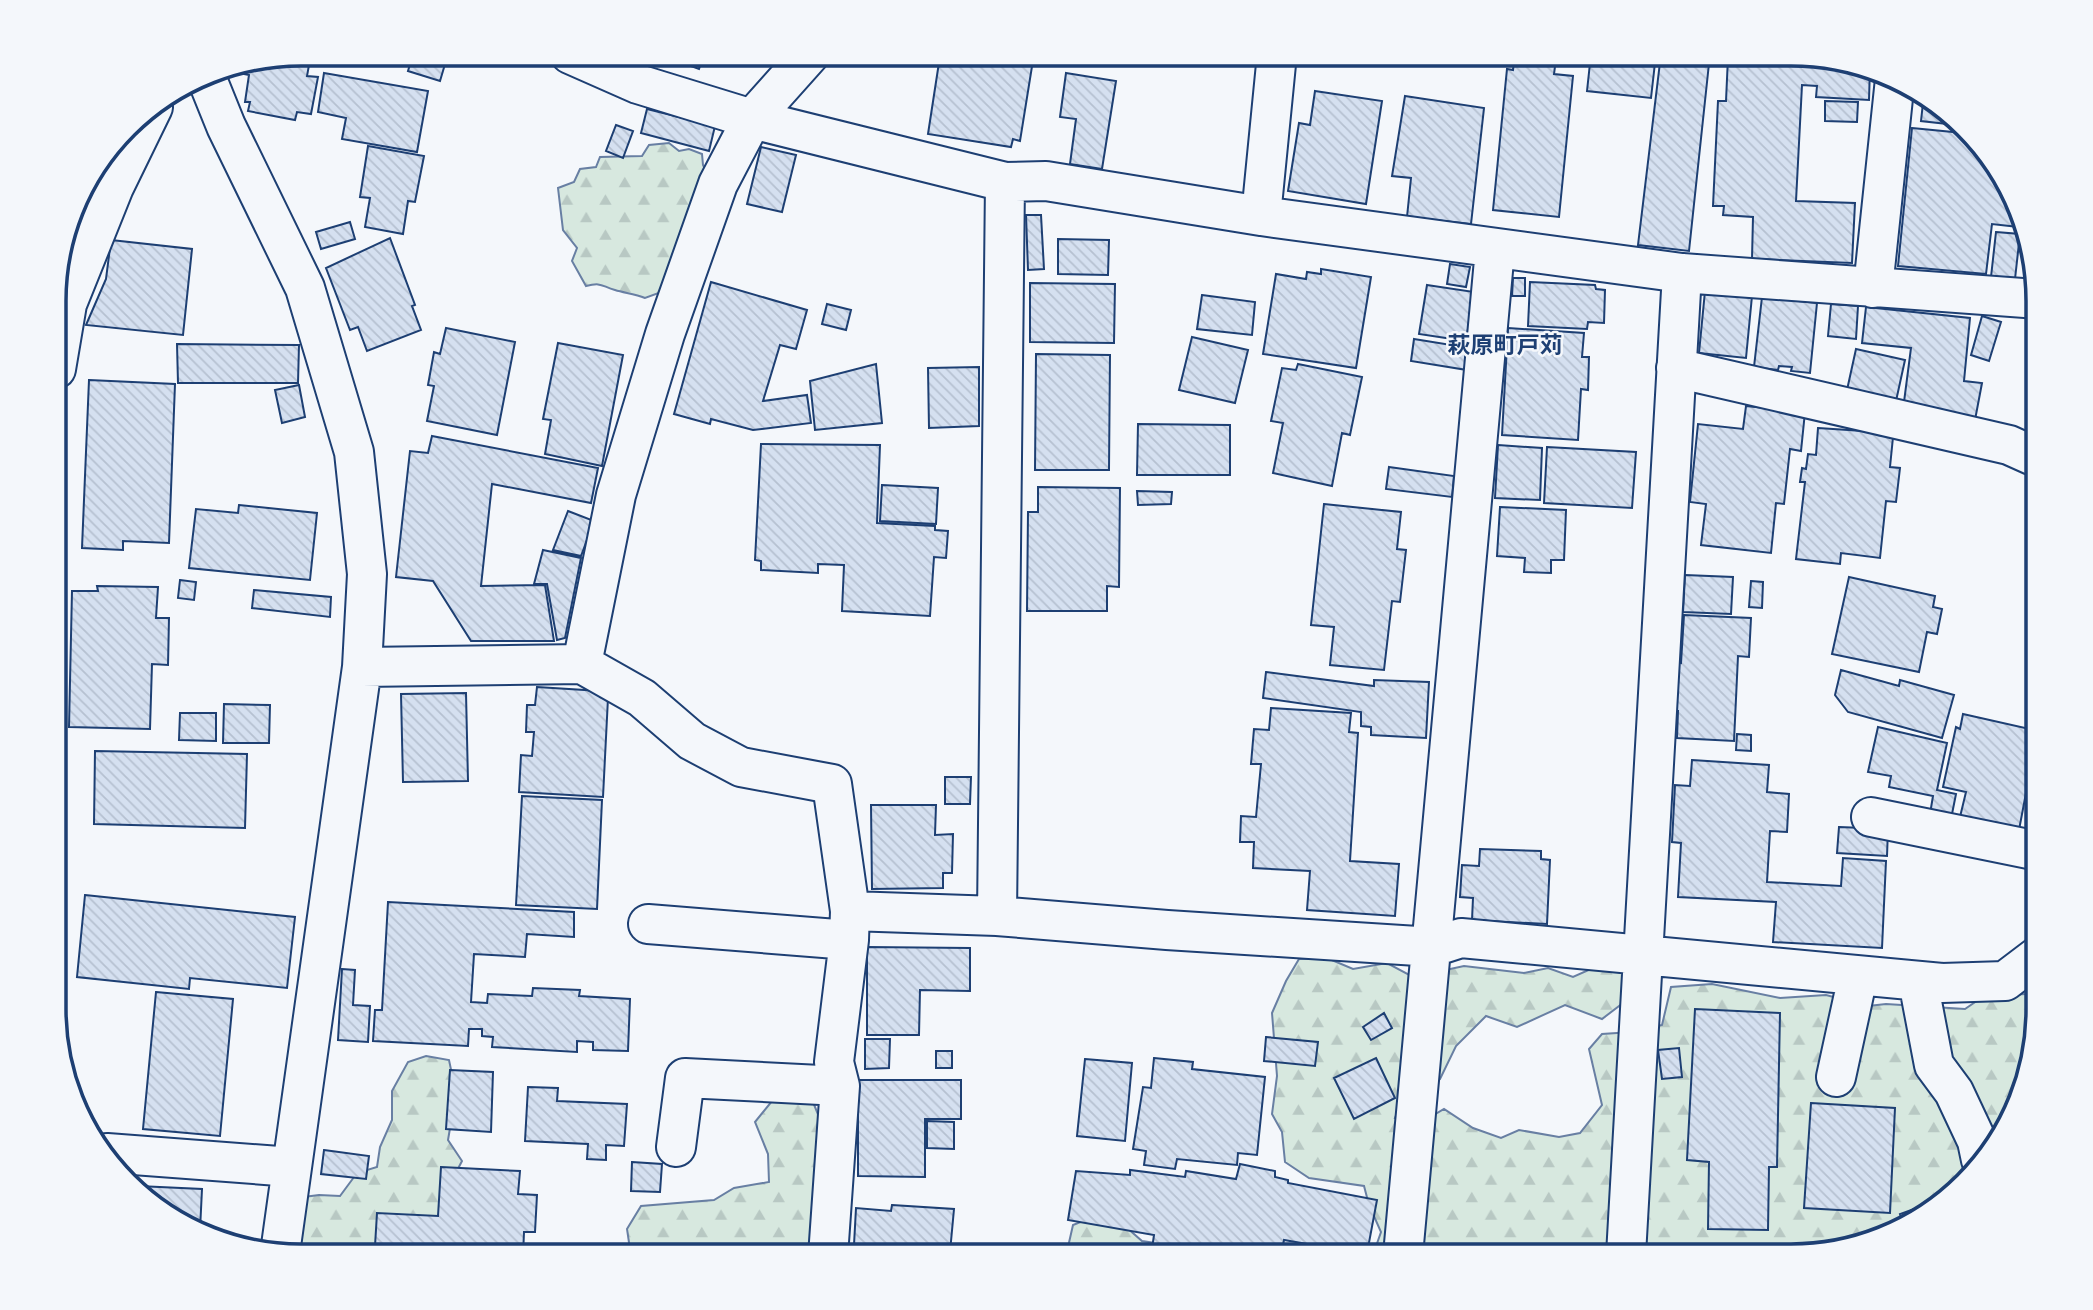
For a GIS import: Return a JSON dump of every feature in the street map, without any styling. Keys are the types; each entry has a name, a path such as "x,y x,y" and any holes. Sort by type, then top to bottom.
{"street":[{"path":"1261,216 1276,66"},
{"path":"599,67 638,84 752,119 1004,183 1046,181 1261,216 1682,274 2026,298"},
{"path":"582,664 617,495 665,334 718,184 752,119 799,67"},
{"path":"210,86 226,126 305,288 354,452 367,574 362,667 282,1242"},
{"path":"1873,288 1894,90"},
{"path":"66,309 114,187 142,130"},
{"path":"997,916 1004,183"},
{"path":"1404,1243 1496,249"},
{"path":"1625,1243 1682,274"},
{"path":"1676,368 2008,445 2026,453"},
{"path":"362,667 582,664 642,698 692,741 741,766 832,783 850,926 834,1062 840,1086 829,1244"},
{"path":"1871,817 2026,849"},
{"path":"648,924 850,926 997,916 1433,947 1461,938 1942,983 2005,981 2026,965"},
{"path":"1836,1077 1858,975"},
{"path":"1918,981 1934,1065 1954,1092 1978,1150"},
{"path":"677,1147 685,1078 840,1086"},
{"path":"117,1154 292,1167"}],"green space":[{"path":"669,143 679,151 689,149 702,154 703,165 710,179 667,290 645,298 601,285 586,286 572,261 577,248 563,230 558,188 574,182 580,169 596,167 600,157 642,156 649,145"},
{"path":"1327,958 1353,969 1387,963 1413,977 1464,966 1524,973 1548,968 1573,977 1593,968 1623,973 1623,1003 1602,1019 1565,1005 1517,1027 1486,1016 1456,1046 1440,1079 1401,1103 1395,1118 1422,1122 1444,1109 1473,1128 1501,1138 1519,1130 1559,1137 1580,1133 1602,1105 1589,1049 1602,1034 1632,1032 1662,1025 1671,987 1712,984 1780,998 1826,995 1868,1006 1886,1004 1965,1009 1984,996 2026,994 2026,1023 2014,1084 1987,1139 1946,1185 1922,1204 1867,1231 1806,1243 1377,1243 1381,1232 1364,1186 1309,1178 1285,1162 1282,1132 1272,1114 1277,1076 1272,1013 1299,959"},
{"path":"426,1056 449,1060 456,1093 448,1140 462,1161 449,1186 461,1244 279,1242 296,1198 340,1196 357,1173 377,1167 380,1147 392,1120 392,1091 408,1062"},
{"path":"772,1101 813,1102 828,1139 828,1244 629,1244 627,1229 641,1206 714,1200 734,1188 769,1182 768,1154 755,1122"},
{"path":"1098,1215 1118,1220 1142,1241 1158,1243 1069,1243 1073,1225"}],"building":[{"path":"1514,66 1555,66 1554,74 1573,76 1559,217 1493,210 1507,69 1513,70"},
{"path":"1590,66 1655,66 1651,98 1587,91"},
{"path":"1660,66 1709,66 1689,251 1638,245"},
{"path":"1728,66 1822,69 1870,80 1869,100 1816,97 1817,86 1802,85 1796,201 1855,203 1852,263 1752,259 1753,217 1723,215 1724,206 1713,206 1718,101 1726,101"},
{"path":"287,67 309,67 307,76 318,77 311,114 297,112 295,120 248,111 250,102 245,102 249,75 244,74"},
{"path":"409,67 444,67 440,81 408,71"},
{"path":"938,67 1032,67 1020,141 1013,139 1011,147 928,134"},
{"path":"324,73 428,91 417,152 342,139 346,118 318,112"},
{"path":"1066,73 1116,81 1102,169 1070,164 1076,119 1060,117"},
{"path":"1315,91 1382,101 1366,204 1288,191 1299,123 1310,125"},
{"path":"1405,96 1484,108 1471,224 1407,217 1411,178 1392,176"},
{"path":"1825,101 1858,102 1857,122 1825,121"},
{"path":"1923,106 1944,124 1921,121"},
{"path":"647,109 715,126 709,151 641,133"},
{"path":"616,125 633,131 623,158 606,151"},
{"path":"1912,128 1955,132 1995,184 2014,226 1992,224 1986,274 1898,266"},
{"path":"368,146 424,156 415,202 408,201 403,234 365,227 370,198 360,197"},
{"path":"761,147 796,155 782,212 747,204"},
{"path":"1026,215 1041,215 1044,269 1028,270"},
{"path":"350,222 355,239 321,249 316,232"},
{"path":"1996,232 2016,234 2019,244 2015,279 1991,277"},
{"path":"390,238 415,305 412,306 421,330 367,351 358,327 350,330 326,268"},
{"path":"1058,239 1109,240 1108,275 1058,274"},
{"path":"111,240 192,249 183,335 86,325 106,279"},
{"path":"1450,264 1470,267 1466,287 1447,284"},
{"path":"1321,269 1371,277 1356,368 1263,354 1276,274 1306,279 1307,272 1321,274"},
{"path":"1513,278 1525,278 1525,296 1512,296"},
{"path":"711,282 807,310 796,349 780,345 763,401 807,395 811,423 753,430 711,419 710,424 674,414"},
{"path":"1530,282 1595,285 1596,289 1605,290 1604,323 1588,322 1587,329 1528,326"},
{"path":"1030,283 1115,284 1114,343 1030,342"},
{"path":"1427,285 1474,292 1466,341 1419,334"},
{"path":"1705,291 1752,296 1746,358 1699,353"},
{"path":"1202,295 1255,302 1252,335 1197,329"},
{"path":"1762,297 1817,303 1810,373 1791,371 1792,367 1779,366 1778,370 1754,367"},
{"path":"827,304 851,310 846,330 822,324"},
{"path":"1831,304 1858,306 1856,339 1828,336"},
{"path":"1866,307 1970,318 1964,381 1982,383 1975,420 1904,402 1911,348 1862,343"},
{"path":"1982,316 2001,322 1989,361 1971,355"},
{"path":"446,328 515,342 497,435 427,421 434,386 428,385 434,352 440,354"},
{"path":"1508,328 1584,333 1582,357 1589,357 1588,390 1581,389 1578,440 1502,435"},
{"path":"1192,337 1248,350 1235,403 1179,390"},
{"path":"1414,339 1470,348 1467,370 1411,361"},
{"path":"558,343 623,355 602,466 545,454 551,420 543,419"},
{"path":"177,344 299,345 298,383 178,383"},
{"path":"1856,349 1905,360 1896,401 1847,390"},
{"path":"1036,354 1110,355 1109,470 1035,470"},
{"path":"876,364 882,423 815,430 810,381"},
{"path":"1298,364 1362,377 1350,435 1342,433 1332,486 1273,473 1283,423 1271,421 1282,368 1296,370"},
{"path":"979,367 979,426 929,428 928,368"},
{"path":"89,380 175,384 169,543 123,541 123,550 82,548"},
{"path":"299,385 305,417 282,423 275,390"},
{"path":"1746,406 1805,412 1801,451 1790,449 1784,504 1776,503 1771,553 1701,545 1706,504 1690,502 1698,424 1743,429"},
{"path":"1138,424 1230,425 1230,475 1137,475"},
{"path":"1818,428 1878,432 1878,435 1893,437 1890,467 1900,468 1896,502 1886,501 1880,558 1841,553 1840,564 1796,559 1805,482 1800,482 1802,468 1806,469 1808,454 1816,455"},
{"path":"432,436 598,468 591,503 492,484 481,586 545,585 554,641 471,641 433,581 396,577 410,451 428,453"},
{"path":"761,444 880,445 877,523 935,526 935,530 948,531 946,558 934,557 930,616 842,611 844,565 818,564 818,573 761,570 761,561 755,560"},
{"path":"1498,445 1542,448 1540,500 1495,498"},
{"path":"1547,447 1636,452 1632,508 1544,503"},
{"path":"1389,467 1454,476 1452,497 1386,489"},
{"path":"882,485 938,488 936,524 880,521"},
{"path":"1038,487 1120,488 1119,587 1107,586 1107,611 1027,611 1028,512 1038,512"},
{"path":"1137,491 1172,492 1171,504 1138,505"},
{"path":"1324,504 1401,512 1397,549 1406,550 1400,602 1392,601 1384,670 1330,665 1334,627 1311,625"},
{"path":"239,505 317,513 310,580 189,568 196,509 238,513"},
{"path":"1500,507 1566,510 1564,560 1551,560 1551,573 1524,572 1525,558 1497,556"},
{"path":"568,511 594,521 581,556 553,550"},
{"path":"543,550 581,558 565,638 557,640 547,584 534,584"},
{"path":"1685,575 1733,577 1731,614 1683,612"},
{"path":"1849,577 1935,596 1933,607 1942,609 1937,634 1927,632 1919,672 1832,654"},
{"path":"180,580 196,582 194,600 178,598"},
{"path":"1751,581 1763,582 1762,608 1749,607"},
{"path":"97,586 158,587 156,618 169,618 168,665 152,664 150,729 69,727 72,591 98,591"},
{"path":"254,590 331,597 330,617 252,608"},
{"path":"1684,615 1751,618 1749,657 1738,656 1734,741 1677,738 1677,662 1681,663"},
{"path":"1841,670 1899,686 1900,680 1954,695 1942,738 1848,712 1835,695"},
{"path":"1266,672 1374,686 1374,680 1429,682 1426,738 1371,735 1371,727 1361,726 1361,712 1263,698"},
{"path":"537,687 600,691 600,697 608,698 603,797 519,792 521,755 532,756 534,732 526,732 527,705 535,705"},
{"path":"466,693 468,781 403,782 401,694"},
{"path":"224,704 270,705 269,743 223,743"},
{"path":"1271,708 1351,713 1349,732 1358,733 1350,861 1399,864 1395,916 1307,910 1310,871 1253,868 1254,842 1240,842 1241,816 1256,817 1261,764 1251,764 1254,729 1269,730"},
{"path":"180,713 216,713 216,741 179,740"},
{"path":"1963,714 2026,728 2026,793 2019,830 1960,817 1966,792 1943,787 1956,727 1960,729"},
{"path":"1878,727 1947,743 1937,790 1956,794 1951,819 1930,814 1933,796 1889,787 1891,776 1868,772"},
{"path":"1737,734 1751,735 1751,751 1736,750"},
{"path":"95,751 247,754 245,828 94,824"},
{"path":"1692,760 1769,765 1767,792 1789,794 1787,832 1770,831 1767,882 1841,886 1843,858 1886,861 1882,948 1773,942 1776,902 1678,897 1681,843 1672,842 1675,785 1690,786"},
{"path":"945,777 971,777 970,804 945,804"},
{"path":"522,796 602,800 597,909 516,905"},
{"path":"871,805 936,805 935,835 953,834 952,873 943,873 943,888 872,889"},
{"path":"1839,827 1888,829 1887,856 1837,853"},
{"path":"1480,849 1541,851 1541,859 1550,860 1547,924 1472,920 1473,898 1460,897 1462,865 1479,866"},
{"path":"85,895 295,917 287,988 190,978 189,989 77,977"},
{"path":"388,902 574,912 574,937 527,934 525,957 474,954 471,1002 487,1003 488,994 532,996 533,988 580,990 579,996 630,999 628,1051 593,1050 593,1042 577,1041 577,1052 492,1047 493,1037 482,1036 482,1029 469,1029 468,1046 373,1041 375,1010 382,1010"},
{"path":"867,947 970,948 970,991 920,990 919,1035 867,1035"},
{"path":"342,969 355,970 353,1005 370,1006 368,1042 338,1040"},
{"path":"156,992 233,999 220,1136 143,1129"},
{"path":"1695,1009 1780,1013 1777,1167 1769,1167 1768,1230 1708,1229 1709,1162 1687,1160"},
{"path":"1384,1013 1392,1028 1371,1040 1363,1027"},
{"path":"1266,1037 1318,1042 1315,1066 1264,1061"},
{"path":"865,1039 890,1039 889,1068 865,1069"},
{"path":"1679,1048 1682,1077 1662,1079 1658,1050"},
{"path":"936,1051 952,1051 952,1068 936,1068"},
{"path":"1154,1058 1193,1062 1192,1069 1265,1077 1257,1155 1238,1153 1237,1165 1177,1159 1175,1169 1144,1165 1146,1151 1133,1149 1143,1087 1151,1088"},
{"path":"1376,1058 1395,1098 1354,1119 1334,1078"},
{"path":"1085,1059 1132,1063 1125,1141 1077,1136"},
{"path":"450,1070 493,1072 491,1132 446,1129"},
{"path":"858,1080 961,1080 961,1119 925,1119 925,1177 858,1176"},
{"path":"528,1087 558,1088 557,1101 627,1104 624,1146 606,1145 606,1160 587,1159 588,1144 525,1141"},
{"path":"1811,1103 1895,1108 1890,1213 1804,1208"},
{"path":"927,1121 954,1122 954,1149 927,1148"},
{"path":"324,1150 369,1156 366,1179 321,1174"},
{"path":"632,1162 662,1164 660,1192 631,1191"},
{"path":"1240,1164 1275,1171 1275,1177 1288,1180 1288,1183 1377,1200 1369,1243 1303,1243 1284,1240 1283,1243 1153,1243 1154,1235 1068,1220 1076,1171 1130,1175 1130,1170 1185,1177 1186,1171 1236,1179"},
{"path":"441,1167 520,1171 518,1194 537,1195 535,1232 524,1232 524,1244 375,1244 377,1213 438,1216"},
{"path":"149,1187 202,1189 200,1220 171,1204"},
{"path":"892,1205 954,1209 951,1244 854,1244 856,1208 891,1211"}],"district":[{"name":"萩原町戸苅","path":"1505,344"}]}
